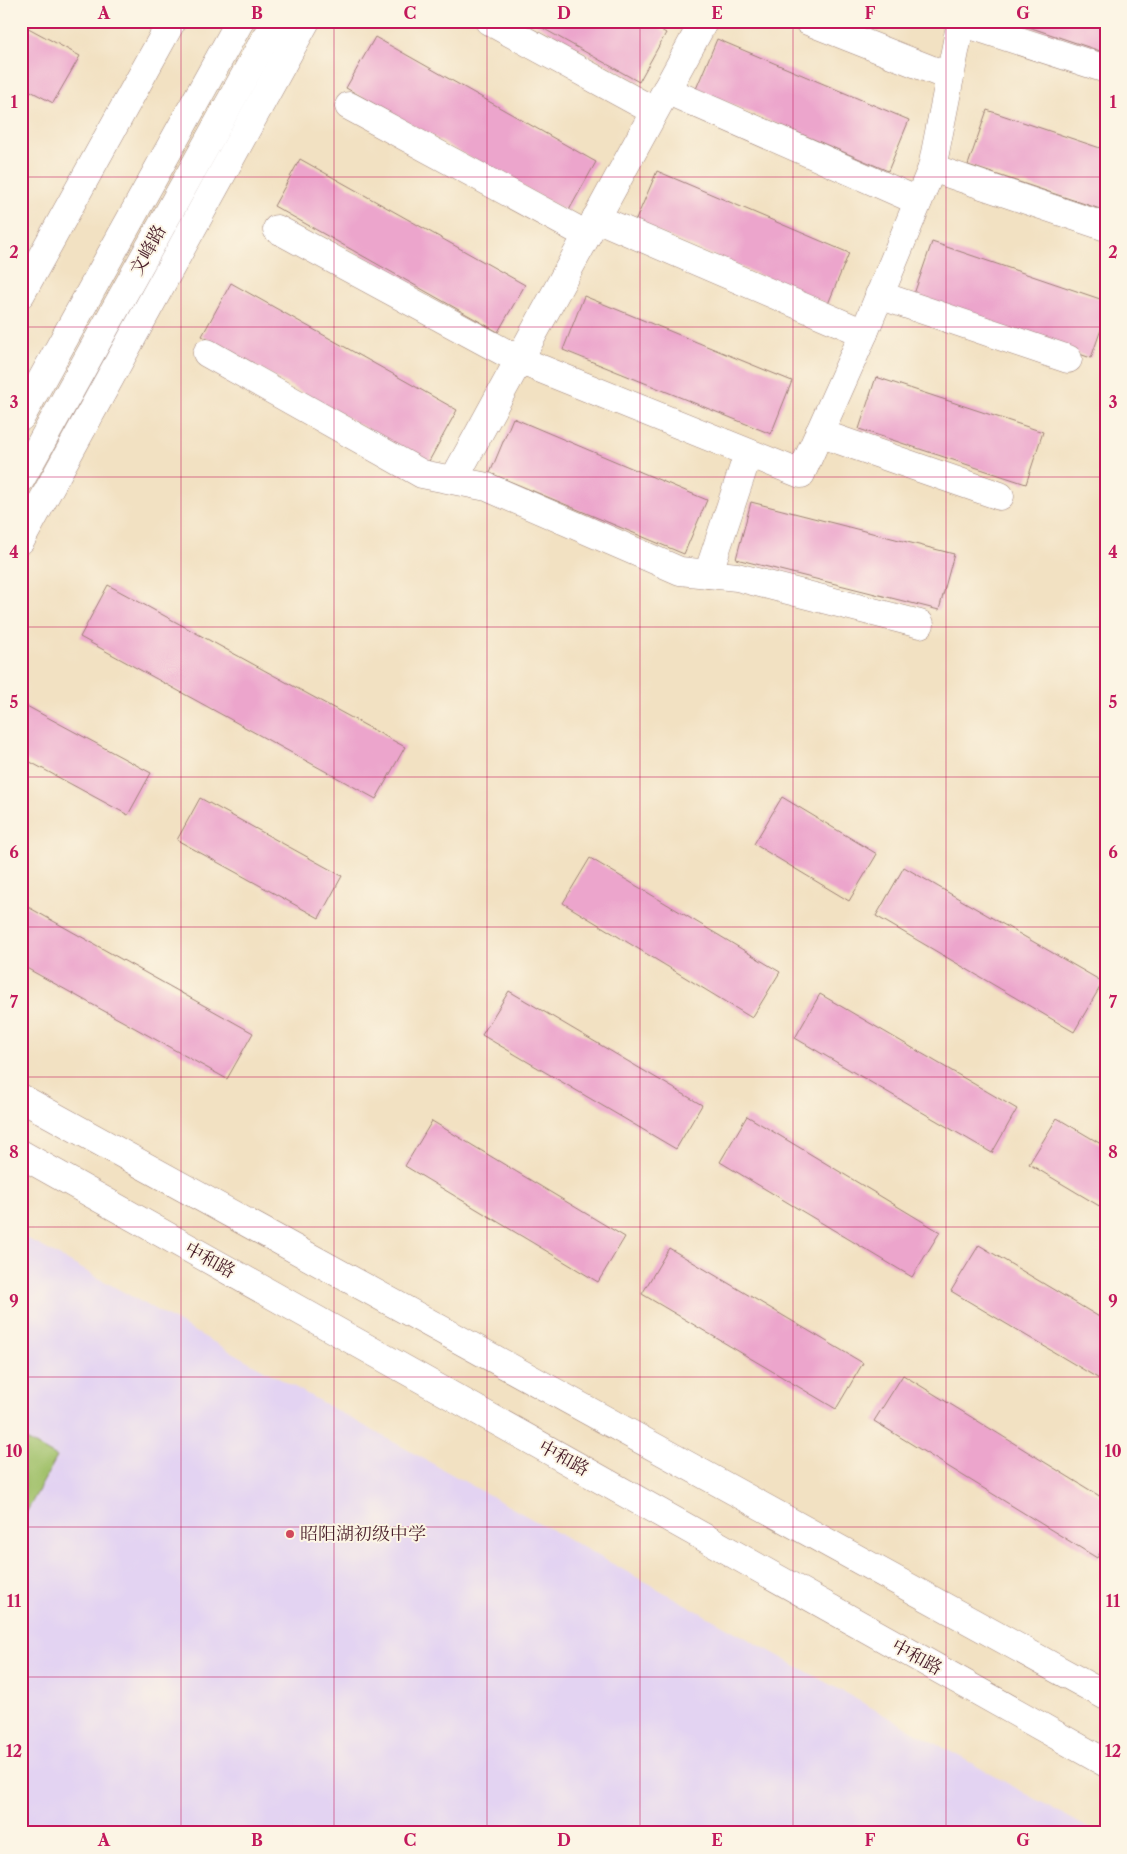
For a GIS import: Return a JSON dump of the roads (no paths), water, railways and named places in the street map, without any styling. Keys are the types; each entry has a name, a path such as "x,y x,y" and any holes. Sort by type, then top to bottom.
{"street":[{"path":"21,294 172,21"},
{"name":"文峰路","path":"21,417 240,21"},
{"name":"文峰路","path":"21,479 275,21"},
{"path":"21,540 306,21"},
{"path":"489,21 660,101 918,200"},
{"path":"454,479 704,21"},
{"path":"808,21 950,77"},
{"path":"277,229 519,360 801,474 864,332 932,168 961,22 1106,69"},
{"path":"349,106 592,227 864,332"},
{"path":"932,168 1106,227"},
{"path":"879,295 1068,359"},
{"path":"207,353 422,474 487,487 680,571 737,577 920,624"},
{"path":"819,433 1000,496"},
{"path":"708,574 748,454"},
{"path":"21,1098 1106,1696"},
{"name":"中和路","path":"21,1154 1106,1762"}],"place":[{"name":"昭阳湖初级中学","path":"290,1534"}]}
